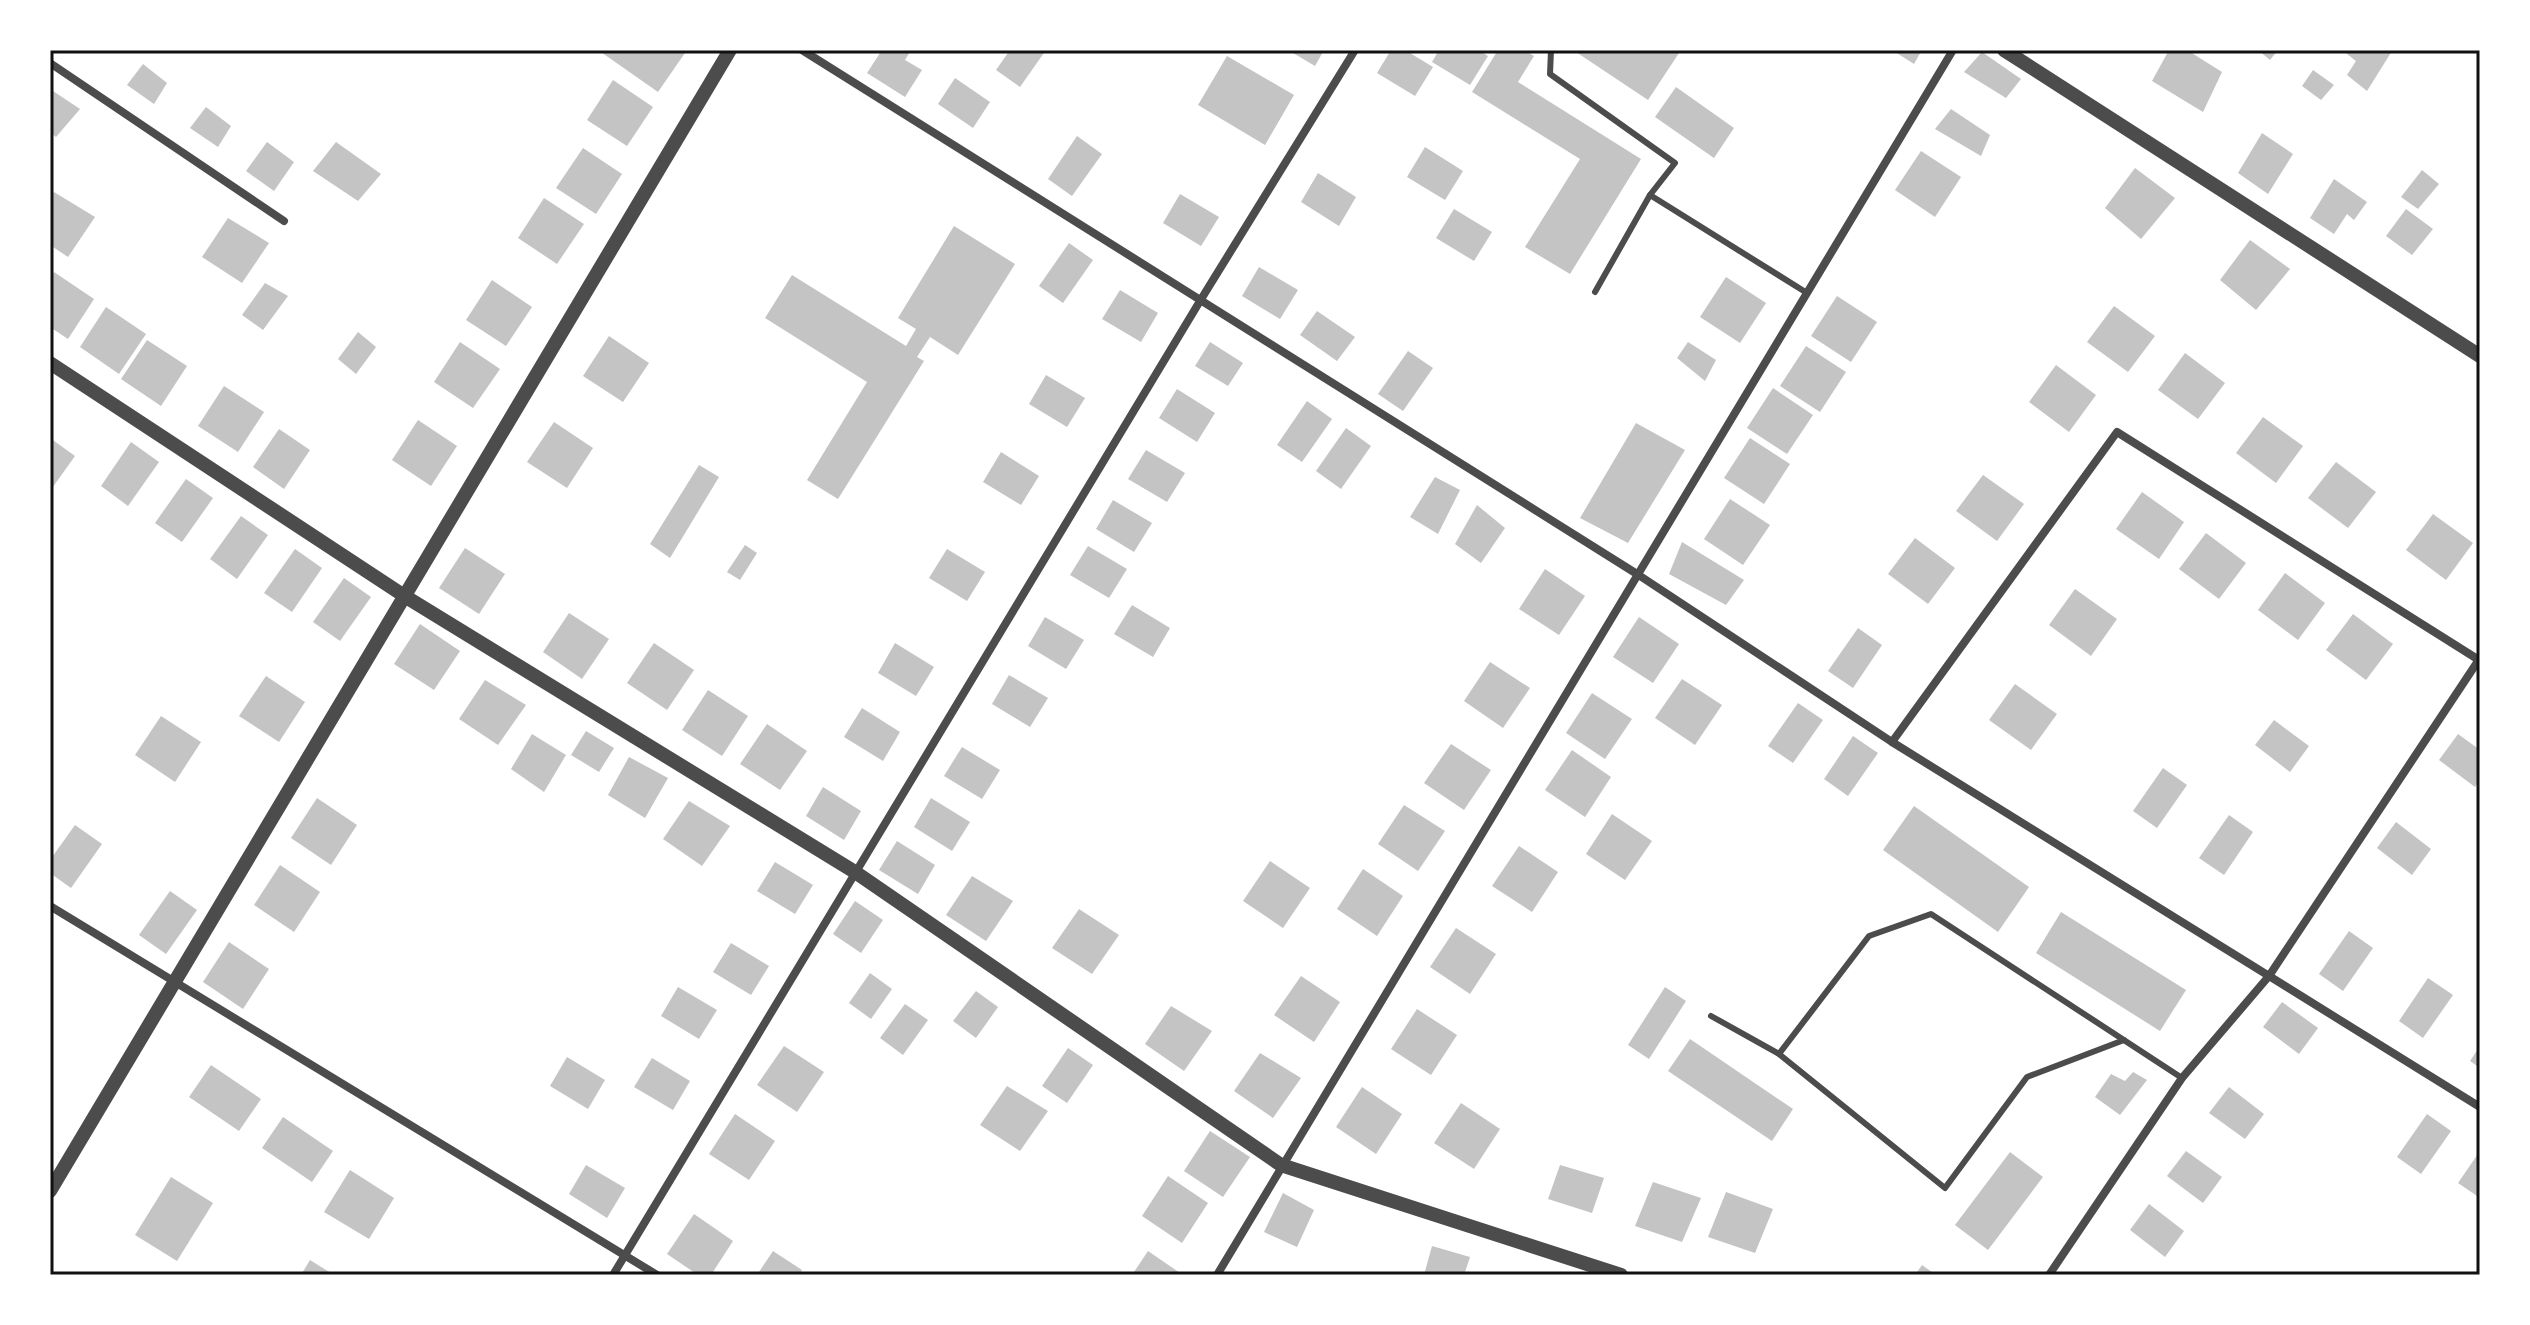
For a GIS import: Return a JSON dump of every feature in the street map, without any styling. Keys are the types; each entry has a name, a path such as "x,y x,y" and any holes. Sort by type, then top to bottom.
{"street":[{"path":"50,1191 730,50"},
{"path":"802,50 1637,574 1892,742 2480,1107"},
{"path":"613,1275 1200,301 1355,50"},
{"path":"1217,1275 1953,50"},
{"path":"2004,50 2480,356"},
{"path":"50,63 284,221"},
{"path":"50,363 406,597 855,872 1281,1165 1621,1275"},
{"path":"1892,742 2117,432 2480,659 2269,976 2182,1078 2049,1275"},
{"path":"50,906 657,1275"}],"lane":[{"path":"1551,50 1550,74 1675,163 1650,195 1595,292"},
{"path":"1650,195 1807,293"},
{"path":"1779,1054 1869,936 1931,914 2182,1078"},
{"path":"1711,1016 1779,1054 1945,1188 2027,1077 2124,1040"}],"building":[{"path":"598,50 687,50 658,92"},
{"path":"882,50 911,50 905,60 922,70 905,97 867,73"},
{"path":"1010,50 1046,50 1020,87 996,70"},
{"path":"1288,50 1324,50 1315,66"},
{"path":"1391,50 1405,50 1433,67 1415,96 1377,73"},
{"path":"1439,50 1478,50 1488,56 1470,85 1432,62"},
{"path":"1498,50 1524,50 1534,56 1518,82 1641,159 1570,274 1525,247 1580,159 1472,92"},
{"path":"1573,50 1681,50 1648,100"},
{"path":"1892,50 1922,50 1914,64"},
{"path":"2169,50 2187,50 2222,72 2203,112 2152,81"},
{"path":"2258,50 2278,50 2270,60"},
{"path":"2342,50 2392,51 2367,91 2347,75 2356,61"},
{"path":"1982,52 2021,79 2006,98 1964,72"},
{"path":"1227,56 1294,95 1265,145 1198,105"},
{"path":"143,64 167,83 154,104 127,85"},
{"path":"2313,70 2334,85 2321,100 2302,86"},
{"path":"955,78 990,102 973,128 938,104"},
{"path":"613,80 653,107 627,146 587,120"},
{"path":"1676,87 1734,128 1714,158 1655,117"},
{"path":"50,89 80,109 56,137 50,132"},
{"path":"206,107 231,126 218,147 190,128"},
{"path":"1951,109 1990,135 1981,156 1935,129"},
{"path":"2262,133 2293,154 2268,194 2238,173"},
{"path":"1077,136 1102,154 1072,196 1048,179"},
{"path":"267,142 294,162 274,191 246,171"},
{"path":"336,142 381,174 358,201 313,171"},
{"path":"1425,147 1463,171 1445,200 1407,177"},
{"path":"583,148 622,174 596,214 556,188"},
{"path":"1921,151 1961,177 1935,217 1895,190"},
{"path":"2135,168 2175,198 2141,239 2105,208"},
{"path":"2422,170 2439,184 2418,209 2401,197"},
{"path":"1318,173 1356,197 1339,226 1301,202"},
{"path":"2334,179 2367,202 2354,220 2347,214 2334,234 2310,218"},
{"path":"54,192 95,217 68,257 50,245 50,198"},
{"path":"1180,194 1219,217 1201,246 1163,223"},
{"path":"544,198 584,224 557,264 518,238"},
{"path":"1454,209 1492,232 1474,261 1436,238"},
{"path":"2406,209 2433,229 2412,255 2386,236"},
{"path":"228,218 269,243 242,283 202,257"},
{"path":"954,226 1015,264 958,355 930,337 917,357 924,361 838,499 807,480 867,382 765,318 792,275 906,346 916,329 898,318"},
{"path":"2250,240 2290,269 2256,310 2220,280"},
{"path":"1069,243 1093,260 1063,303 1039,286"},
{"path":"1259,267 1298,290 1280,319 1242,296"},
{"path":"54,272 94,299 68,339 50,327 50,279"},
{"path":"1726,277 1766,303 1740,343 1700,317"},
{"path":"492,280 532,307 506,346 466,320"},
{"path":"265,283 288,296 263,330 242,315"},
{"path":"1120,290 1158,313 1141,342 1102,319"},
{"path":"1837,296 1877,322 1851,362 1811,336"},
{"path":"2114,306 2155,336 2128,372 2087,342"},
{"path":"106,307 146,334 119,374 80,347"},
{"path":"1317,311 1355,337 1337,361 1300,335"},
{"path":"358,332 376,347 356,374 338,359"},
{"path":"609,336 649,363 623,402 583,376"},
{"path":"147,340 187,366 161,406 121,379"},
{"path":"460,342 500,369 473,408 434,382"},
{"path":"1210,342 1243,363 1228,386 1195,366"},
{"path":"1688,342 1716,360 1705,381 1677,358"},
{"path":"1806,346 1846,372 1820,412 1780,386"},
{"path":"1408,351 1433,368 1403,411 1378,394"},
{"path":"2185,353 2225,383 2198,419 2158,390"},
{"path":"2056,365 2096,395 2069,432 2029,402"},
{"path":"1046,375 1085,398 1067,427 1029,404"},
{"path":"224,386 264,412 238,452 198,426"},
{"path":"1773,388 1813,415 1787,454 1747,428"},
{"path":"1177,389 1215,413 1197,442 1159,418"},
{"path":"1307,401 1332,419 1302,462 1277,445"},
{"path":"2263,417 2303,446 2276,483 2236,453"},
{"path":"418,420 457,446 431,486 392,460"},
{"path":"554,422 593,448 567,488 527,462"},
{"path":"1636,423 1685,450 1628,543 1580,518"},
{"path":"1346,428 1371,446 1341,489 1316,471"},
{"path":"279,429 310,450 284,489 253,467"},
{"path":"50,438 75,456 50,491"},
{"path":"1750,438 1790,464 1764,504 1724,478"},
{"path":"131,442 159,462 128,506 101,486"},
{"path":"1146,450 1185,473 1167,502 1128,479"},
{"path":"1001,452 1039,476 1021,505 983,482"},
{"path":"2336,462 2376,492 2348,528 2308,498"},
{"path":"699,465 719,477 670,558 650,544"},
{"path":"1983,475 2024,504 1997,541 1956,511"},
{"path":"1435,477 1460,490 1438,534 1410,517"},
{"path":"186,479 213,498 182,542 155,523"},
{"path":"2142,492 2184,522 2159,559 2116,529"},
{"path":"1730,499 1770,525 1743,565 1704,539"},
{"path":"1113,500 1152,523 1134,552 1096,529"},
{"path":"1477,505 1505,528 1481,563 1455,544"},
{"path":"2433,514 2473,543 2446,580 2406,550"},
{"path":"241,516 268,535 237,579 210,559"},
{"path":"2206,533 2246,563 2219,599 2179,569"},
{"path":"1915,538 1955,568 1928,604 1888,574"},
{"path":"1682,542 1744,580 1726,605 1669,574"},
{"path":"745,545 757,553 740,580 727,572"},
{"path":"1088,546 1127,569 1109,598 1070,575"},
{"path":"465,548 505,574 479,614 439,588"},
{"path":"295,549 322,568 292,612 264,593"},
{"path":"947,549 985,572 967,601 929,578"},
{"path":"1545,569 1585,596 1559,635 1519,609"},
{"path":"2285,573 2325,603 2298,640 2258,610"},
{"path":"344,578 371,597 340,641 313,622"},
{"path":"2075,589 2117,619 2091,656 2049,625"},
{"path":"1132,605 1170,628 1153,657 1114,634"},
{"path":"569,613 609,639 582,679 543,652"},
{"path":"2353,614 2393,644 2366,680 2326,650"},
{"path":"1045,617 1084,640 1066,669 1028,646"},
{"path":"1639,617 1679,644 1653,683 1613,657"},
{"path":"420,624 460,651 434,690 394,664"},
{"path":"1858,628 1882,645 1853,688 1828,671"},
{"path":"654,643 694,670 667,710 627,683"},
{"path":"895,643 934,667 916,696 878,673"},
{"path":"1490,662 1530,688 1503,728 1464,701"},
{"path":"1009,675 1048,698 1030,727 992,704"},
{"path":"266,676 305,702 279,742 239,716"},
{"path":"1682,679 1722,705 1695,745 1655,718"},
{"path":"485,680 526,705 498,745 459,719"},
{"path":"2015,684 2057,714 2031,750 1989,720"},
{"path":"708,690 748,716 722,756 682,730"},
{"path":"1592,693 1632,719 1605,759 1566,733"},
{"path":"1798,703 1823,720 1793,763 1768,746"},
{"path":"862,708 900,732 883,761 844,737"},
{"path":"161,716 201,742 175,782 135,755"},
{"path":"2274,720 2309,746 2290,772 2255,745"},
{"path":"767,724 807,751 780,790 740,764"},
{"path":"586,731 614,748 599,772 571,755"},
{"path":"532,734 566,755 544,792 511,769"},
{"path":"2458,734 2480,750 2480,780 2475,787 2439,760"},
{"path":"1853,736 1878,753 1848,796 1824,779"},
{"path":"1451,744 1491,770 1464,810 1424,783"},
{"path":"962,747 1000,770 982,799 944,776"},
{"path":"1572,750 1611,777 1585,817 1545,790"},
{"path":"629,757 668,778 645,818 608,795"},
{"path":"2163,768 2187,785 2157,828 2133,811"},
{"path":"823,787 861,811 844,840 806,816"},
{"path":"317,798 357,825 331,865 291,838"},
{"path":"931,798 970,822 952,851 914,827"},
{"path":"689,801 730,826 702,866 663,839"},
{"path":"1404,805 1445,831 1418,871 1378,844"},
{"path":"1914,806 2029,887 1998,932 1883,850"},
{"path":"1612,814 1652,841 1625,880 1586,854"},
{"path":"2229,815 2253,832 2224,875 2199,858"},
{"path":"2396,822 2431,849 2412,875 2377,848"},
{"path":"75,825 102,844 71,888 50,873 50,860"},
{"path":"897,841 935,865 918,894 879,870"},
{"path":"1519,846 1558,872 1532,912 1492,886"},
{"path":"1270,861 1310,888 1283,928 1243,901"},
{"path":"775,862 813,885 795,914 757,891"},
{"path":"280,865 320,892 294,932 254,905"},
{"path":"1363,869 1403,896 1377,936 1337,909"},
{"path":"972,876 1013,901 986,941 946,915"},
{"path":"170,891 197,910 166,954 139,935"},
{"path":"855,901 883,920 861,953 833,934"},
{"path":"1079,909 1119,935 1092,974 1052,948"},
{"path":"2061,912 2186,990 2160,1031 2036,953"},
{"path":"1456,928 1496,954 1470,994 1430,967"},
{"path":"2349,931 2373,948 2343,991 2319,974"},
{"path":"229,942 269,969 243,1009 203,982"},
{"path":"731,943 769,966 751,995 713,972"},
{"path":"870,973 892,989 871,1019 849,1003"},
{"path":"1301,976 1340,1002 1314,1042 1274,1015"},
{"path":"2428,978 2453,995 2423,1038 2399,1021"},
{"path":"678,987 717,1010 699,1039 661,1016"},
{"path":"1665,987 1686,1001 1649,1059 1628,1045"},
{"path":"976,991 998,1007 976,1038 953,1021"},
{"path":"2282,1002 2318,1028 2299,1054 2263,1027"},
{"path":"905,1004 928,1020 903,1055 880,1038"},
{"path":"1171,1006 1212,1031 1184,1071 1145,1044"},
{"path":"1417,1009 1457,1035 1431,1075 1391,1049"},
{"path":"1690,1039 1793,1109 1772,1141 1668,1071"},
{"path":"784,1046 824,1072 797,1112 757,1085"},
{"path":"2480,1046 2480,1068 2470,1061"},
{"path":"1068,1048 1093,1065 1067,1103 1042,1086"},
{"path":"1260,1053 1301,1078 1273,1118 1234,1091"},
{"path":"567,1057 605,1080 588,1109 550,1086"},
{"path":"652,1058 690,1081 673,1110 634,1087"},
{"path":"211,1065 261,1099 239,1131 189,1097"},
{"path":"2133,1072 2147,1080 2120,1115 2095,1097 2111,1074 2125,1081"},
{"path":"1007,1086 1048,1111 1020,1151 980,1125"},
{"path":"1362,1087 1402,1114 1376,1154 1336,1127"},
{"path":"2229,1087 2264,1114 2245,1139 2209,1113"},
{"path":"1461,1103 1500,1129 1474,1169 1434,1143"},
{"path":"735,1114 775,1141 749,1180 709,1154"},
{"path":"2427,1114 2451,1131 2421,1174 2397,1157"},
{"path":"283,1117 333,1151 312,1182 262,1148"},
{"path":"1210,1131 1250,1157 1223,1197 1184,1171"},
{"path":"2186,1151 2222,1177 2203,1203 2167,1176"},
{"path":"2480,1151 2480,1198 2458,1183"},
{"path":"2010,1152 2043,1177 1988,1250 1955,1225"},
{"path":"586,1165 625,1188 607,1218 569,1194"},
{"path":"1560,1165 1604,1178 1592,1213 1548,1199"},
{"path":"350,1170 394,1198 369,1239 324,1212"},
{"path":"1168,1176 1208,1203 1182,1243 1142,1216"},
{"path":"171,1177 213,1203 177,1261 135,1235"},
{"path":"1653,1182 1701,1198 1682,1242 1635,1226"},
{"path":"1726,1192 1773,1209 1755,1253 1708,1237"},
{"path":"1283,1193 1314,1210 1297,1247 1264,1232"},
{"path":"2149,1204 2184,1231 2165,1257 2130,1230"},
{"path":"694,1214 733,1241 711,1275 698,1275 667,1254"},
{"path":"1432,1246 1470,1257 1464,1275 1424,1275"},
{"path":"773,1251 802,1270 799,1275 757,1275"},
{"path":"1148,1251 1183,1275 1132,1275"},
{"path":"310,1260 334,1275 301,1275"},
{"path":"1922,1265 1936,1275 1915,1275"}]}
